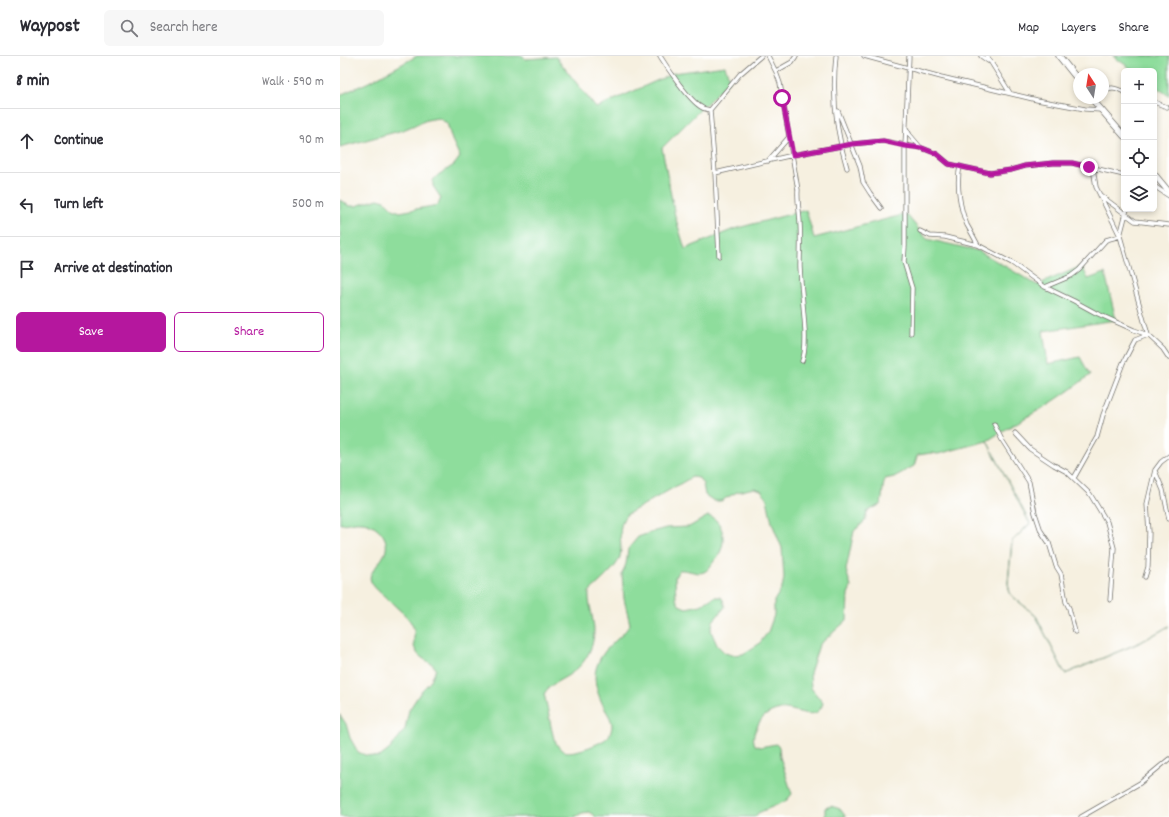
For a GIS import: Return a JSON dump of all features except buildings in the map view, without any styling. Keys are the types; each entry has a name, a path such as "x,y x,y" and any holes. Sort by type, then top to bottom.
{"main road":[{"path":"1059,56 1073,74"},
{"path":"1096,104 1121,132"},
{"path":"1156,176 1169,192"}],"street":[{"path":"660,56 695,103 702,108 710,110"},
{"path":"719,256 710,110 740,74 761,56"},
{"path":"768,56 776,71 780,83 793,155 792,163 798,190 797,203 800,219 800,266 805,317 805,343 804,357 802,361"},
{"path":"776,71 792,62 796,56"},
{"path":"836,56 834,76 836,106 840,146 846,168"},
{"path":"864,56 1037,100 1085,109 1102,110"},
{"path":"909,56 905,146 904,262 912,288 911,333"},
{"path":"981,56 990,63"},
{"path":"987,56 1010,93"},
{"path":"1109,88 1114,87 1121,90"},
{"path":"1157,103 1167,106"},
{"path":"836,106 860,166 863,182 881,208"},
{"path":"906,127 910,136 921,148"},
{"path":"768,161 790,137"},
{"path":"715,174 793,155 852,144 883,141 921,148 937,154 949,164 990,173 1025,166 1053,163 1072,163 1121,174"},
{"path":"960,166 958,174 959,195 967,224 978,245"},
{"path":"1093,168 1096,187 1120,236 1148,335"},
{"path":"1157,188 1169,196"},
{"path":"1100,194 1135,221 1169,225"},
{"path":"1120,236 1126,212"},
{"path":"920,231 930,236 945,237 978,245 1012,263 1045,288 1119,324 1148,335 1163,349 1169,358"},
{"path":"1045,288 1071,276 1079,270 1106,240 1120,236"},
{"path":"1074,478 1097,437 1103,415 1128,353 1135,340 1148,335"},
{"path":"1163,349 1169,351"},
{"path":"994,424 1002,440 1029,482 1035,513 1041,531 1049,543 1056,566 1061,574 1066,602 1075,632"},
{"path":"1015,433 1030,449 1074,478 1090,494 1108,522 1114,548 1110,600"},
{"path":"1145,577 1148,567 1149,539 1147,504 1155,470 1161,462 1169,456"},
{"path":"1155,470 1162,490 1169,519"},
{"path":"1081,817 1140,783 1169,759"}],"green space":[{"path":"417,56 523,56 525,59 556,57 596,108 674,73 725,66 730,80 662,148 675,216 685,249 734,229 806,210 814,238 906,214 927,239 979,251 1037,285 1082,266 1088,279 1105,273 1116,320 1043,331 1048,364 1080,357 1090,375 1066,393 987,441 938,454 931,453 918,455 914,466 894,477 885,479 881,504 867,512 865,521 854,531 846,570 851,587 848,594 847,620 819,645 810,673 811,688 823,703 820,709 812,714 784,709 776,710 764,716 754,733 755,745 760,747 776,744 779,747 780,757 792,794 786,801 758,813 755,817 596,817 589,812 582,813 575,817 340,817 340,715 346,724 350,738 358,752 365,755 377,757 381,756 390,749 405,729 409,710 422,690 430,682 436,669 416,651 414,644 414,630 411,622 371,582 371,574 385,553 386,542 381,532 372,525 362,522 340,524 340,200 349,206 356,206 378,199 385,201 393,209 400,212 438,205 441,198 433,186 433,180 454,165 460,157 452,140 447,123 438,118 427,120 403,130 340,147 340,95 369,82","holes":["692,477 699,478 703,484 705,495 714,501 721,501 737,492 754,488 761,490 767,499 772,523 782,548 784,578 782,588 774,601 774,615 768,632 759,644 743,654 732,655 725,653 717,645 711,631 713,621 725,607 721,597 714,597 701,605 686,608 679,605 676,599 675,577 679,570 698,573 704,572 709,569 720,553 723,535 720,525 713,518 708,516 689,527 666,528 638,537 628,549 626,564 622,574 624,599 630,624 623,634 601,656 595,675 598,693 602,704 610,717 612,726 611,732 605,740 593,746 579,750 567,752 563,751 554,739 544,694 553,684 569,675 578,667 583,662 590,650 594,636 594,629 589,592 611,571 620,557 620,530 623,520 626,515"]},
{"path":"1113,56 1169,56 1169,96 1157,87 1157,68 1130,68"},
{"path":"831,806 840,809 846,817 825,817 825,808"}],"route":[{"path":"782,98 793,155 852,144 883,141 922,148 937,154 949,164 990,173 1025,166 1053,163 1072,163 1089,167"}]}
